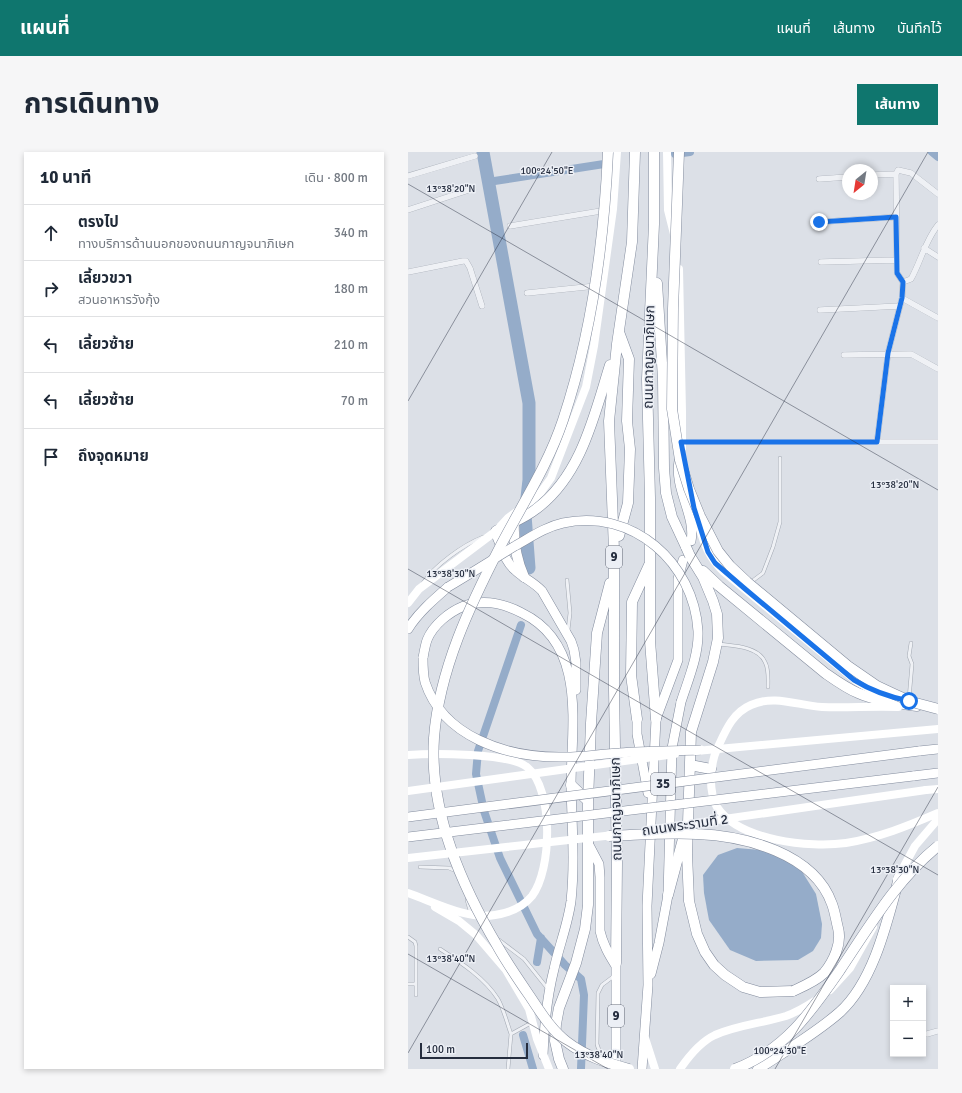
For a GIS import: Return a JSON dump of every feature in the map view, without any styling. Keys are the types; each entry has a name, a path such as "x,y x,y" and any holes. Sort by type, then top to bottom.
{"highway":[{"path":"608,152 602,237 595,292 572,393 560,428 543,469 493,561 456,644 444,680 438,711 434,739 434,762 439,804 450,848 480,916 502,955 543,1015 563,1038 575,1048 589,1055 628,1069"},
{"name":"ถนนกาญจนาภิเษก","path":"616,1067 617,863 614,690 614,550 609,421 616,344 632,242 635,152"},
{"name":"ถนนกาญจนาภิเษก","path":"642,1069 648,985 647,906 656,719 650,641 650,498 647,379 654,224 654,152"},
{"path":"678,152 673,309 672,409 676,443 680,460 689,489 700,516 718,551 730,566 747,582 848,666 876,686 912,702 936,707"},
{"path":"609,836 696,834 711,835 756,843 772,849 802,865 816,878 832,904 840,933 838,946 833,959 824,972 812,982 793,991 760,992 743,987 725,975 714,965 705,952 697,934 689,901 687,854 688,822 690,765 691,732 713,662 718,638 715,607 709,589 689,553 672,517 666,493 664,468 663,379 654,224"},
{"name":"ถนนกาญจนาภิเษก","path":"614,550 626,513 630,492 630,449 627,421 629,359 618,331"},
{"path":"543,1055 544,1026 549,991 571,902 573,860 571,785 574,709 576,696 576,664 574,650 568,635 542,592 537,585 515,571 507,560 496,532 513,520 535,510 548,500 565,480 580,454 595,413 616,344"},
{"path":"656,719 678,660 678,579 689,553 691,528 680,488 678,465 681,444"},
{"path":"513,520 518,560 524,577"},
{"path":"408,629 421,612 448,588 545,528 564,522 586,520 609,522 626,528 657,547 669,558 682,575 689,592 695,611 698,632 694,659 681,702 672,748 668,895"},
{"path":"689,553 719,586 825,673 842,684 858,693 875,699 936,707"},
{"name":"ถนนกาญจนาภิเษก","path":"650,562 632,602 631,675 637,719 637,734 651,811"},
{"path":"563,1069 558,1059 555,1041 556,1024 559,1008 576,963 585,929 588,905 588,801 591,723 597,633 614,569"},
{"path":"574,709 570,677 561,652 548,630 531,617 511,607 493,602 477,602 462,607 449,614 437,624 427,639 422,658 425,680 437,706 448,719 464,732 482,742 518,753 558,757 701,750"},
{"name":"35","path":"408,816 938,749"},
{"path":"690,765 711,769"},
{"name":"ถนนพระรามที่ 2","path":"408,837 938,773"},
{"path":"571,785 588,801"},
{"path":"648,985 659,943 668,895 688,822"},
{"path":"589,845 599,864 600,931 607,952 616,968"},
{"path":"736,1069 748,1064 777,1046 802,1022 817,1003 893,894 912,871 938,846"},
{"path":"758,1069 841,1011 852,998 864,980 882,942 900,874"}],"main road":[{"path":"513,520 541,492 550,478 586,387 594,346 613,209 617,152"},
{"path":"668,152 668,210 678,254 682,412 681,444 694,508 708,552 715,563 854,680 883,695 936,707"},
{"path":"409,598 496,532"},
{"path":"936,707 820,707 784,700 766,701 751,705 738,712 729,724 714,755 711,769 711,785 717,807 726,818 752,832 786,841 824,844 845,843 865,839 905,827 938,813"},
{"name":"35","path":"408,791 701,750 938,729"},
{"path":"408,755 484,756 514,761 526,766 536,776 544,799 546,819 546,851 541,877 531,897 512,911 496,915 472,916 408,893"},
{"name":"ถนนพระรามที่ 2","path":"408,858 609,836 938,789"},
{"path":"680,1069 700,1045 714,1036 729,1030 786,1016 806,1007 826,994 854,963 915,846 938,819"},
{"path":"408,893 459,921 475,932 506,970 529,1009 529,1024 549,1069"},
{"path":"644,1036 655,1069"}],"street":[{"path":"408,176 475,156"},
{"path":"878,176 896,174 898,170 911,173 938,194"},
{"path":"877,442 888,353 902,298 903,282 897,273 896,260 896,174"},
{"path":"819,179 842,177"},
{"path":"408,210 469,190"},
{"path":"510,226 613,209"},
{"path":"819,222 896,217"},
{"path":"903,282 912,279 924,248 938,224"},
{"path":"924,248 938,257"},
{"path":"821,262 896,260"},
{"path":"408,272 466,261 470,268 482,306"},
{"path":"528,293 602,286"},
{"path":"902,298 938,318"},
{"path":"820,310 900,306"},
{"path":"844,355 888,353 911,354 938,369"},
{"path":"681,444 938,442"},
{"path":"927,1034 938,1031"}],"lane":[{"path":"744,588 763,573 773,547 780,522 780,458"},
{"path":"567,580 570,613 568,635"},
{"path":"909,701 912,664 909,656 911,643"},
{"path":"717,644 745,648 761,656 766,662 768,671 768,687"},
{"path":"420,867 449,868 458,874 472,916"},
{"path":"486,935 504,944 524,959 549,991"},
{"path":"408,937 415,942 416,946 416,996"},
{"path":"440,949 458,960 490,988 498,1000 504,1013 510,1034 508,1069"},
{"path":"616,968 602,985 598,993 597,1044 601,1054 616,1067"},
{"path":"408,984 416,984"},
{"path":"510,1034 529,1024"}],"water":[{"path":"737,848 761,850 784,858 801,870 816,894 822,924 821,938 813,951 798,960 756,961 730,950 709,920 704,893 703,875 718,855"}],"waterway":[{"path":"483,152 529,403 529,480 525,515 529,568"},
{"path":"675,154 690,152"},
{"path":"932,152 938,157"},
{"path":"488,182 604,164"},
{"path":"521,625 478,751 476,774 484,811 500,858 537,934 565,965 581,979 584,995 581,1069"},
{"path":"537,962 541,938"},
{"path":"523,1035 533,1069"}],"route":[{"path":"819,222 896,217 897,273 903,282 902,298 888,353 877,442 681,442 687,478 703,539 708,552 715,563 854,680 883,695 909,701"}]}
